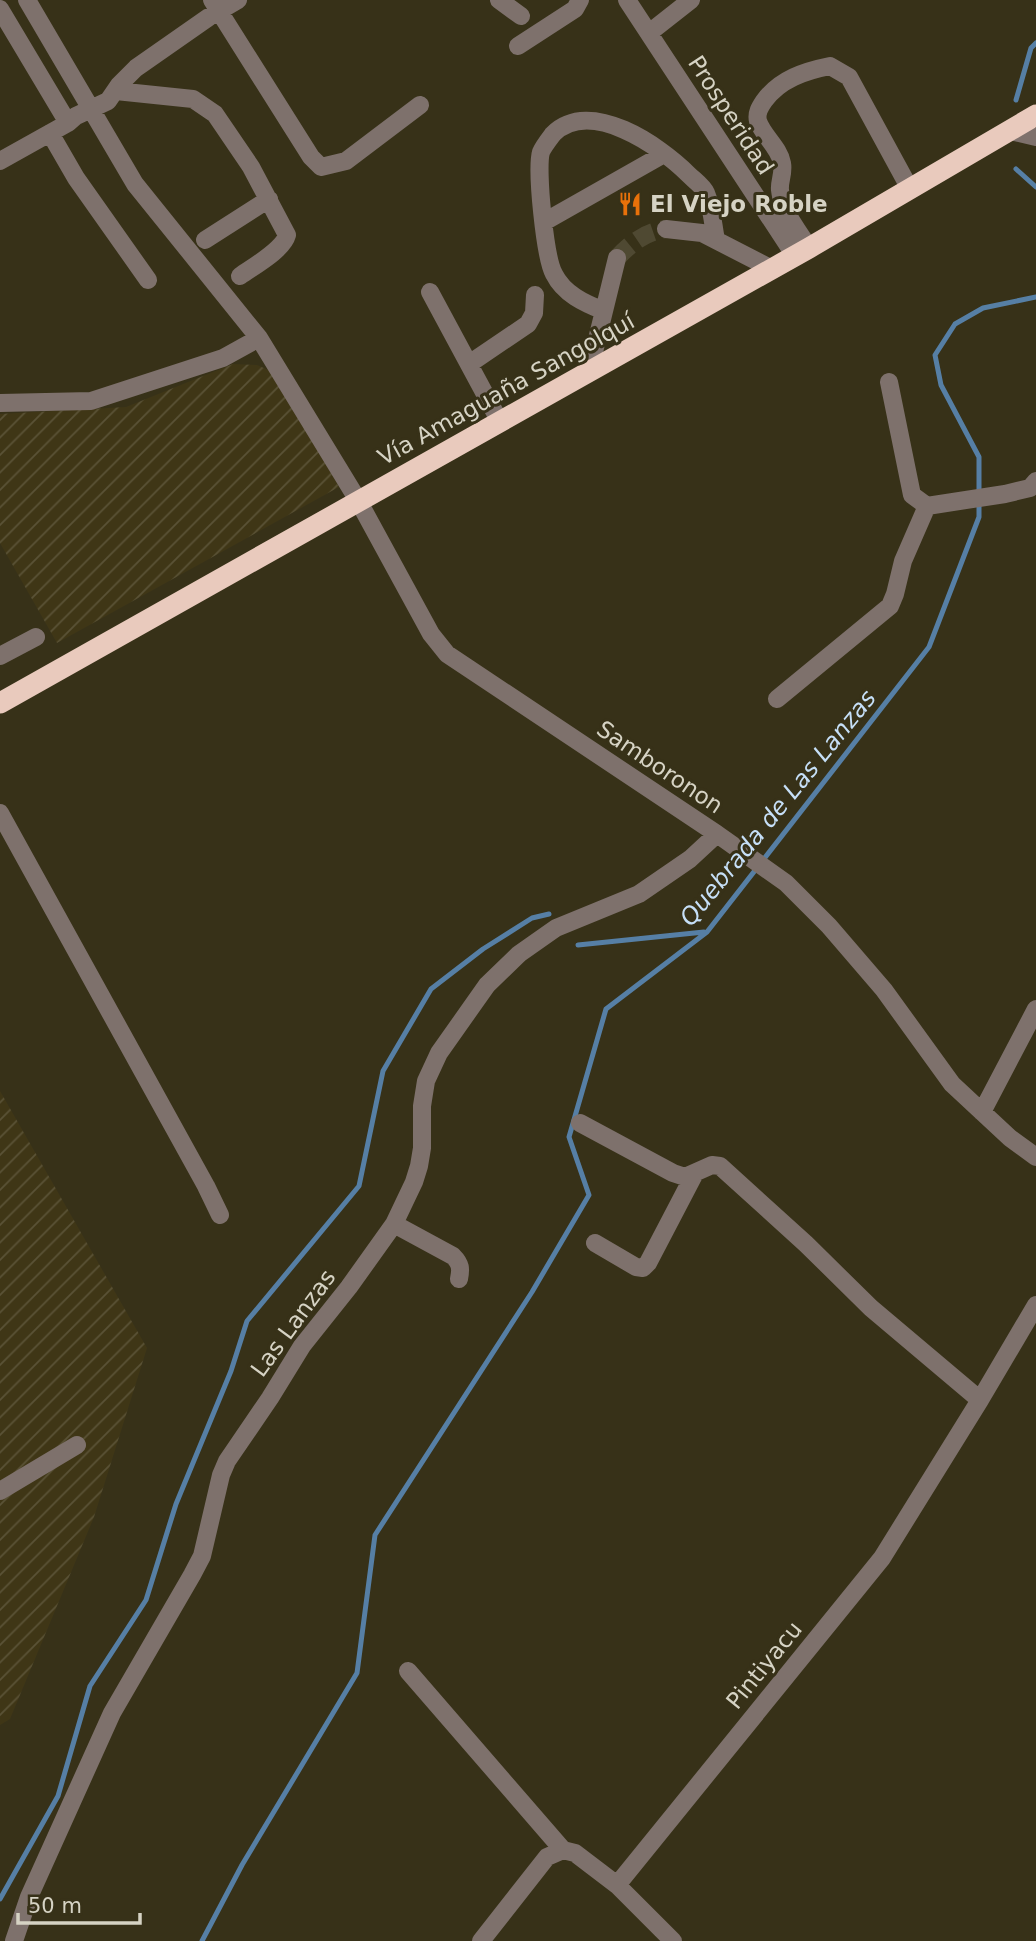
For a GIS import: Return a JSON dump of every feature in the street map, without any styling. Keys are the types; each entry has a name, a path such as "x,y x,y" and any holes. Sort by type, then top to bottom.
{"highway":[{"name":"Vía Amaguaña Sangolquí","path":"0,703 802,252 1036,115"}],"street":[{"name":"Samboronon","path":"27,0 135,184 260,338 359,502 431,634 447,654 786,883 829,926 884,990 952,1084 1010,1138 1036,1157"},
{"path":"0,161 76,116 108,101 136,68 208,17 216,6 238,0"},
{"path":"499,0 521,16"},
{"path":"518,46 575,9 580,0"},
{"name":"Prosperidad","path":"627,0 802,252"},
{"path":"649,33 691,0"},
{"path":"216,6 311,157 321,167 346,161 420,105"},
{"path":"0,9 68,123"},
{"path":"802,252 779,187 783,174 781,158 758,120 759,109 769,94 783,82 808,70 830,66 849,77 910,189"},
{"path":"116,91 193,99 215,114 251,167 286,230 286,240 240,276"},
{"path":"604,311 569,294 553,273 544,222 541,152 554,134 573,121 602,122 646,140 682,168 706,191 716,240"},
{"path":"1010,131 1036,138"},
{"path":"50,133 76,178 148,280"},
{"path":"544,222 664,154"},
{"path":"205,240 269,200"},
{"path":"666,229 702,233 772,269"},
{"path":"589,372 617,258"},
{"path":"430,292 500,422"},
{"path":"468,364 528,324 534,313 534,295"},
{"path":"0,403 90,401 223,358 260,338"},
{"path":"889,382 912,495 927,506 1006,494 1030,488 1036,481"},
{"path":"777,699 890,606 903,561 927,506"},
{"path":"0,656 36,638"},
{"path":"0,813 206,1186 219,1215"},
{"name":"Las Lanzas","path":"14,1941 29,1897 111,1713 202,1556 221,1475 227,1461 302,1346 394,1224 419,1166 426,1081 439,1053 488,985 519,954 555,928 639,894 723,839"},
{"path":"982,1112 1036,1009"},
{"path":"580,1123 685,1177 712,1165 720,1166 871,1308 980,1400"},
{"path":"595,1243 636,1267 643,1268 695,1173"},
{"path":"394,1224 453,1256 459,1262 459,1279"},
{"name":"Pintiyacu","path":"617,1885 882,1558 1036,1305"},
{"path":"0,1491 77,1445"},
{"path":"408,1671 564,1850 575,1853 617,1885 673,1941"},
{"path":"481,1941 547,1857 564,1850"}],"shaded area":[{"path":"233,364 257,365 273,372 339,487 57,643 0,543 0,414 126,407"},
{"path":"0,1091 147,1348 94,1517 10,1719 0,1725"}],"waterway":[{"name":"Quebrada de Las Lanzas","path":"1016,100 1031,48 1036,43"},
{"name":"Quebrada de Las Lanzas","path":"1016,169 1036,187"},
{"name":"Quebrada de Las Lanzas","path":"202,1941 242,1865 357,1673 375,1535 532,1292 589,1195 569,1137 606,1009 707,932 929,647 979,517 979,457 941,385 935,355 955,324 983,308 1036,297"},
{"path":"0,1899 58,1796 90,1686 146,1600 176,1504 231,1371 247,1321 359,1186 383,1071 431,989 483,949 532,918 549,914"},
{"path":"578,945 704,932"}],"tunnel":[{"path":"617,258 639,239 666,229"}],"place":[{"name":"El Viejo Roble","path":"630,204"}]}
